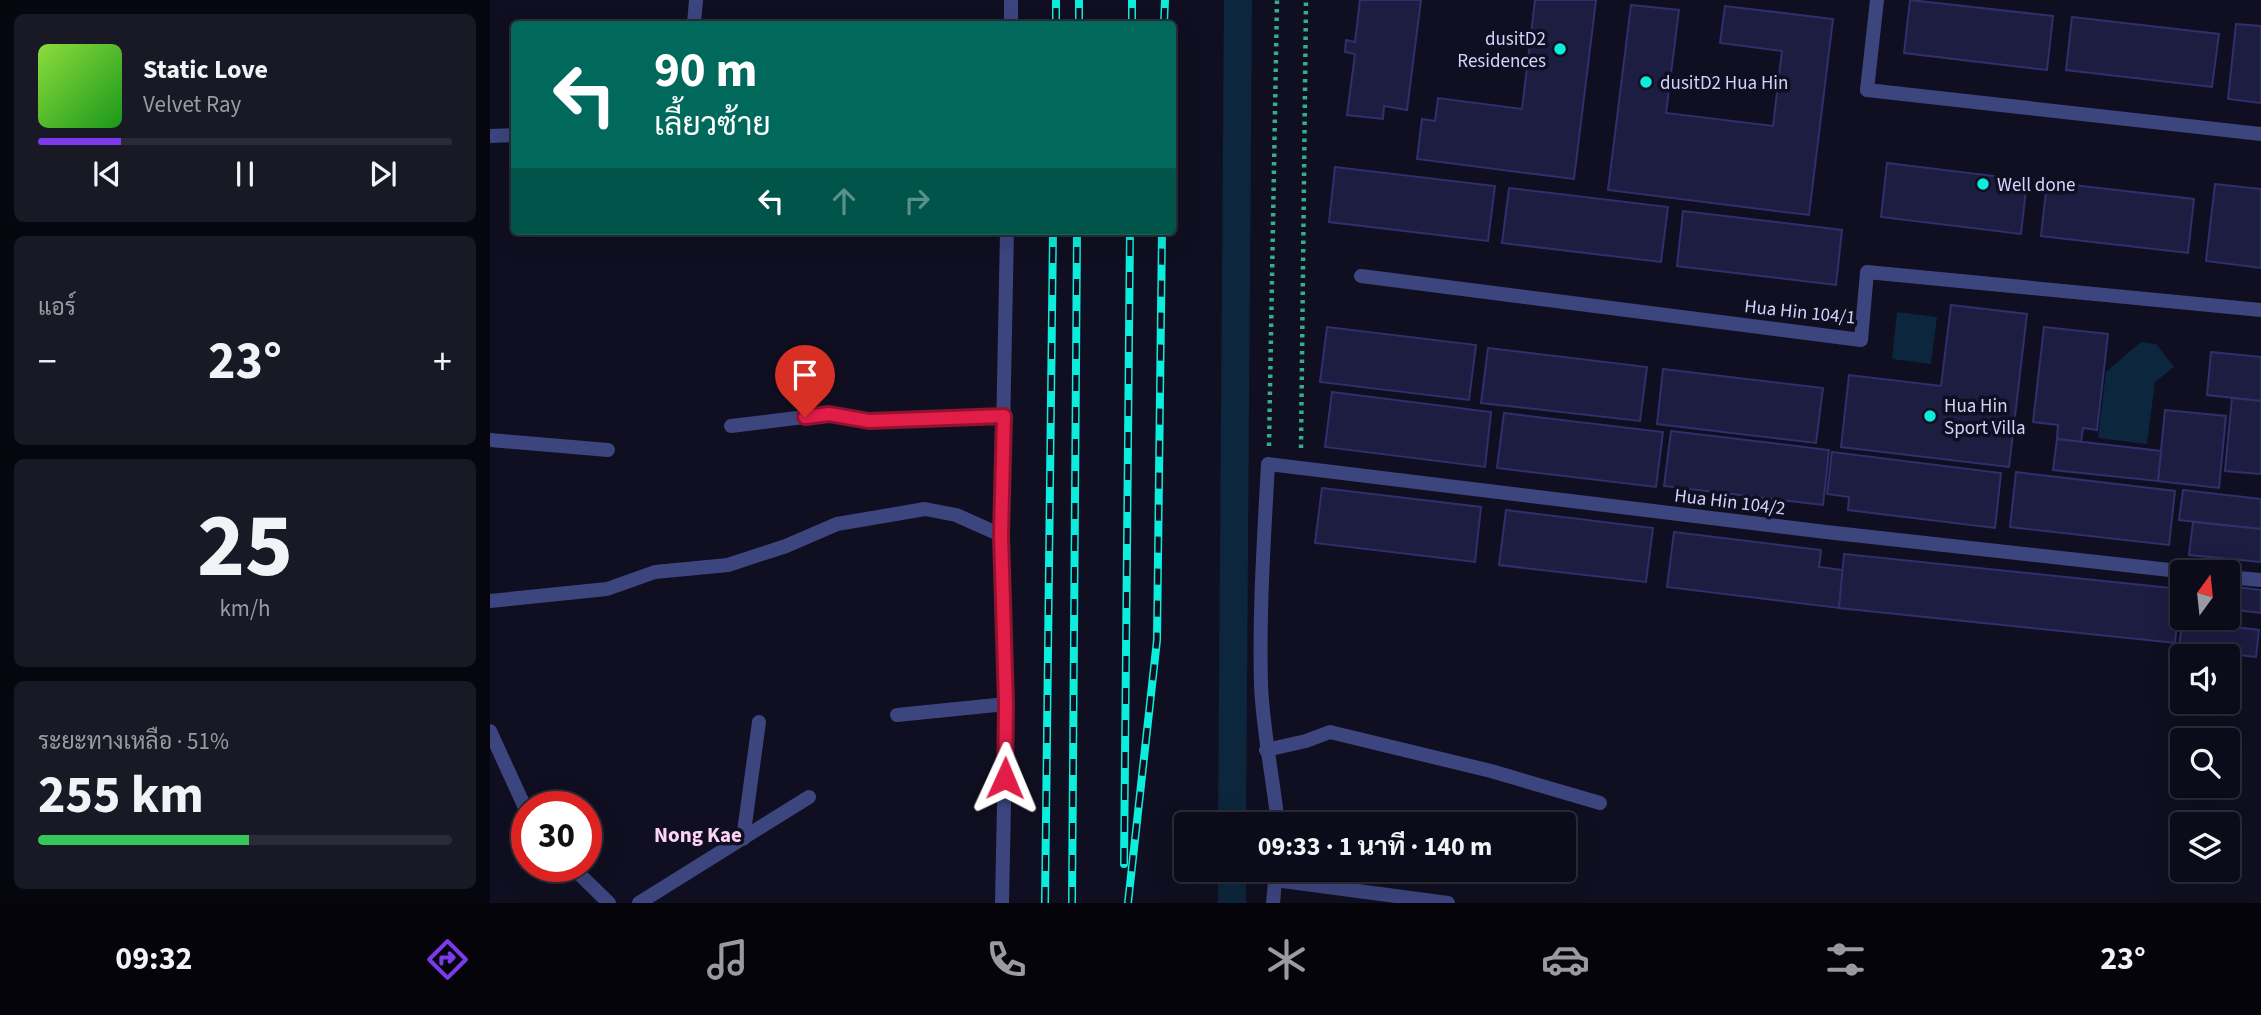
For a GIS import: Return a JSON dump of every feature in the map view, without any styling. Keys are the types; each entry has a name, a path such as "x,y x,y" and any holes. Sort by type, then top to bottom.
{"street":[{"path":"694,21 696,0"},
{"path":"1011,0 1011,21"},
{"path":"1877,0 1867,90 2261,134"},
{"path":"490,136 511,135"},
{"path":"1002,903 1006,704 1001,535 1007,235"},
{"name":"Hua Hin 104/1","path":"1361,276 1861,340 1867,272 2261,310"},
{"path":"731,426 829,414 869,421 1004,416"},
{"path":"490,440 608,450"},
{"path":"1268,464 1261,685 1266,750 1276,812"},
{"name":"Hua Hin 104/2","path":"1268,464 1826,532 2170,570"},
{"path":"490,601 607,589 655,572 728,565 786,546 837,524 925,509 956,515 1001,535"},
{"path":"2240,578 2261,580"},
{"path":"897,715 1006,704"},
{"path":"743,839 759,722"},
{"path":"1266,750 1306,741 1329,732 1491,771 1600,803"},
{"path":"490,733 517,791"},
{"path":"639,903 809,797"},
{"path":"587,882 609,903"},
{"path":"1273,903 1274,882"},
{"path":"1318,882 1448,903"}],"path":[{"path":"1268,464 1277,0"},
{"path":"1301,467 1306,0"}],"water":[{"path":"1897,312 1937,317 1931,364 1892,359"},
{"path":"2141,342 2156,344 2174,367 2155,382 2147,444 2098,438 2106,372"}],"building":[{"name":"dusitD2 Residences","path":"1360,0 1421,0 1407,110 1384,106 1383,119 1347,115 1355,54 1345,52 1346,40 1355,42"},
{"name":"dusitD2 Residences","path":"1535,0 1596,0 1574,179 1417,159 1422,119 1435,121 1438,98 1522,109"},
{"path":"1910,0 2053,16 2047,70 1904,53"},
{"name":"dusitD2 Hua Hin","path":"1631,5 1679,10 1666,113 1773,126 1782,51 1720,43 1725,6 1833,19 1809,215 1608,190"},
{"path":"2072,17 2219,34 2212,87 2066,70"},
{"path":"2236,24 2261,26 2261,103 2228,99"},
{"path":"1887,163 2027,180 2021,234 1881,217"},
{"path":"1335,167 1495,186 1488,241 1329,222"},
{"path":"2047,182 2194,199 2188,253 2041,236"},
{"path":"2215,184 2261,189 2261,268 2206,261"},
{"path":"1509,188 1668,207 1661,262 1502,243"},
{"path":"1683,211 1842,230 1836,285 1677,266"},
{"name":"Hua Hin Sport Villa","path":"1951,305 2027,314 2009,467 1841,447 1849,375 1941,386"},
{"path":"1327,327 1476,345 1469,400 1320,382"},
{"path":"2044,327 2108,334 2097,430 2083,428 2081,442 2057,439 2058,425 2033,422"},
{"path":"1488,348 1647,367 1640,421 1481,403"},
{"path":"2211,352 2261,357 2261,401 2207,395"},
{"path":"1663,369 1823,388 1816,443 1657,424"},
{"path":"1332,392 1491,412 1485,467 1325,447"},
{"path":"2232,398 2261,401 2261,474 2225,471"},
{"path":"2165,410 2226,416 2219,488 2158,481"},
{"path":"1504,413 1663,432 1656,487 1497,468"},
{"path":"1671,431 1829,450 1823,505 1664,486"},
{"path":"2057,439 2161,451 2158,481 2053,470"},
{"path":"1832,452 2001,473 1995,528 1848,510 1849,497 1827,494"},
{"path":"2016,472 2175,491 2169,545 2010,527"},
{"path":"1322,488 1481,507 1475,562 1315,543"},
{"path":"2183,490 2261,499 2261,529 2179,520"},
{"path":"1506,510 1653,528 1646,582 1499,565"},
{"path":"2193,522 2261,529 2261,562 2189,555"},
{"path":"1674,532 1821,550 1819,567 1843,570 1839,608 1667,587"},
{"path":"1844,554 2170,588 2170,630 2176,630 2175,643 1839,608"},
{"path":"2240,587 2261,590 2261,613 2240,610"},
{"path":"2240,628 2259,630 2256,657 2240,655 2240,644 2180,644 2181,630 2240,630"}],"waterway":[{"path":"1232,812 1238,0"},
{"path":"1232,882 1232,903"}],"railway":[{"path":"1056,0 1056,21"},
{"path":"1079,0 1079,21"},
{"path":"1132,0 1132,21"},
{"path":"1164,21 1165,0"},
{"path":"1045,903 1053,235"},
{"path":"1072,903 1077,235"},
{"path":"1124,864 1130,235"},
{"path":"1128,903 1157,640 1162,235"}],"place":[{"name":"dusitD2 Residences","path":"1560,49"},
{"name":"dusitD2 Hua Hin","path":"1646,82"},
{"name":"Well done","path":"1983,184"},
{"name":"Hua Hin Sport Villa","path":"1930,416"}],"district":[{"name":"Nong Kae","path":"698,835"}],"route":[{"path":"805,417 829,414 869,421 1004,416 1001,535 1006,704 1005,778"}]}
